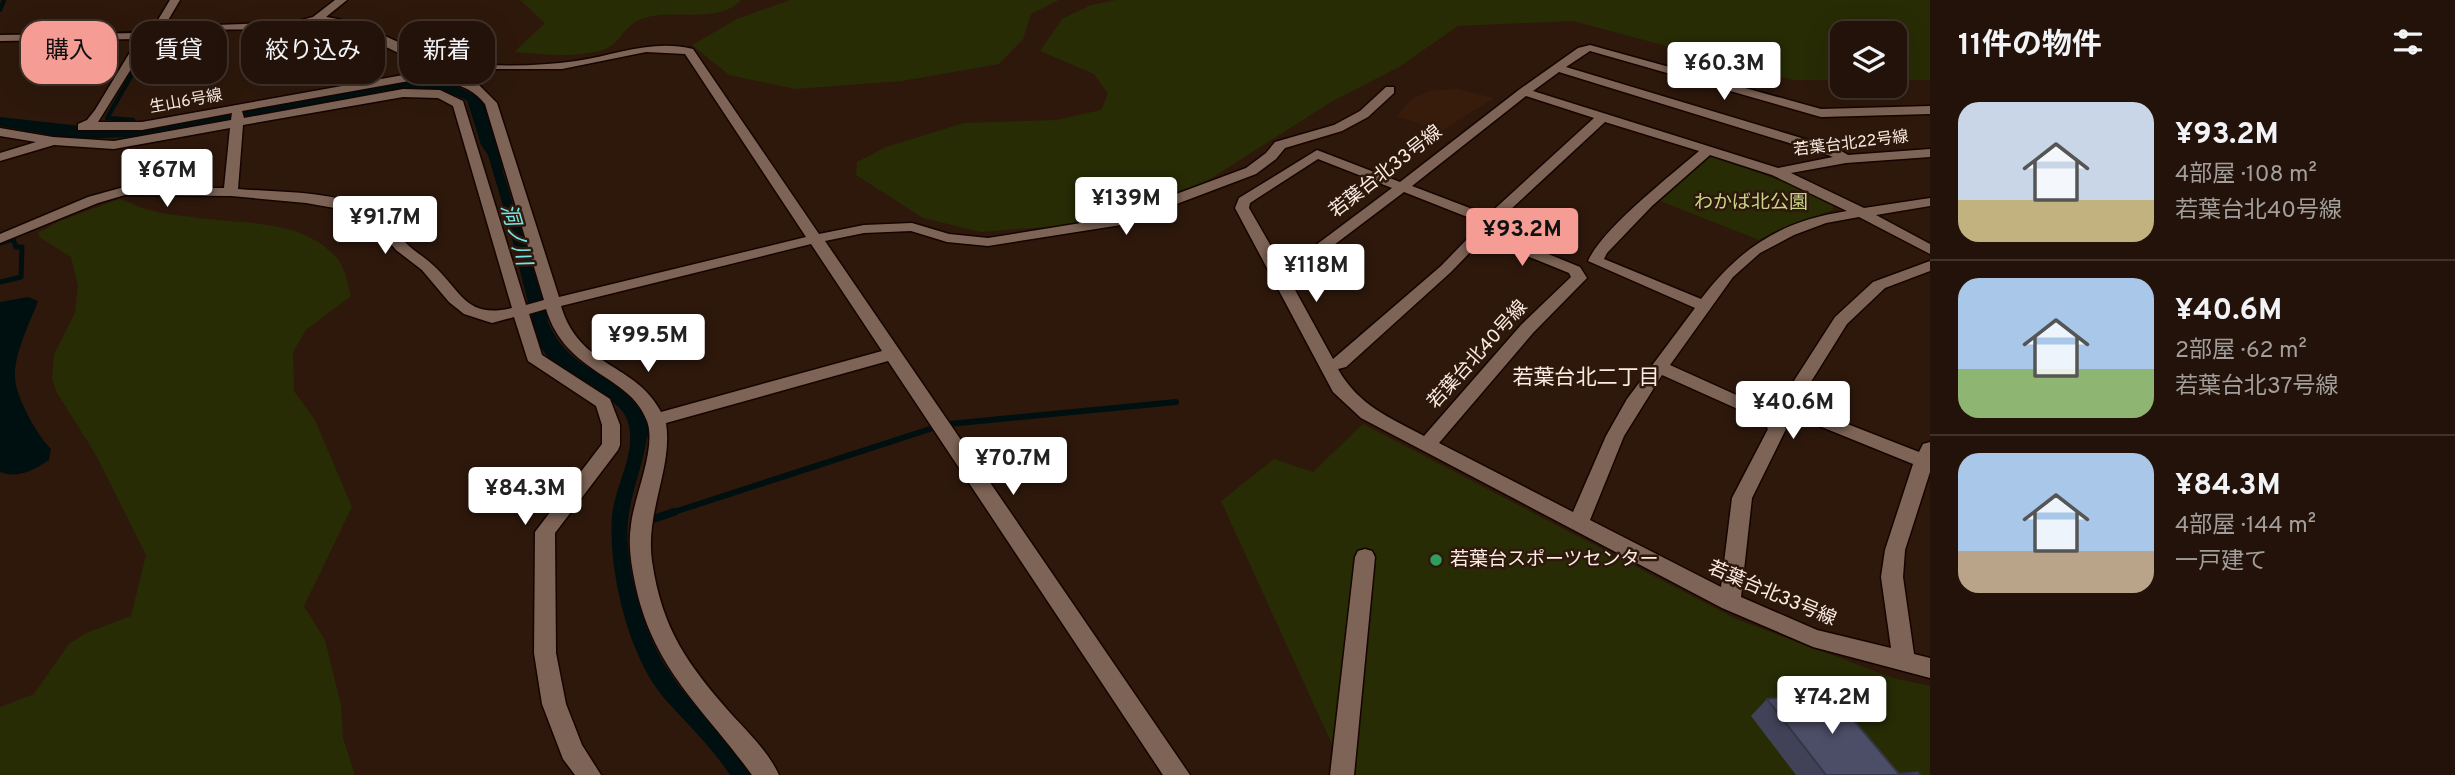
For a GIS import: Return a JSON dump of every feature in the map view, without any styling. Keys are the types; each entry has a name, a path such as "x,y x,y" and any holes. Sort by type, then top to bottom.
{"street":[{"path":"163,21 175,0"},
{"path":"227,27 294,25 317,19 342,0"},
{"path":"317,19 353,27 399,46"},
{"path":"0,38 131,36"},
{"path":"495,67 538,68 579,63 648,48 689,51 1178,775"},
{"name":"若葉台北33号線","path":"1930,110 1821,113 1591,48 1582,50 1281,278 1342,392 1354,405 1426,446 1730,602 1812,638 1930,668"},
{"path":"0,157 53,141 91,123 131,62"},
{"path":"1559,68 1833,152 1846,159"},
{"name":"生山6号線","path":"85,126 142,125 399,79"},
{"path":"468,84 484,91 491,100 559,324 568,340 586,359 637,390 649,403 659,428 639,537 649,594 665,644 694,685 745,743 767,775"},
{"path":"0,239 93,200 124,191 231,192 318,202 378,219 398,244 429,268 447,293 462,306 479,316 492,317 864,229 912,226 947,238 988,242 1116,222 1251,171 1271,156 1280,145 1338,128 1364,114 1390,90"},
{"path":"1524,92 1777,172 1930,250"},
{"path":"0,132 53,141 114,145 403,93 440,94 459,104 534,357 604,403 611,425 611,444 545,532 545,653 554,704 572,751 589,775"},
{"path":"231,192 239,109"},
{"path":"1281,278 1242,208 1244,201 1317,154 1490,221 1604,117"},
{"path":"1704,306 1596,261 1600,251 1647,203 1708,150"},
{"name":"若葉台北22号線","path":"1777,172 1846,159 1930,153"},
{"path":"1578,524 1615,436 1636,399 1728,274 1755,250 1789,232 1823,219 1930,202"},
{"name":"若葉台北40号線","path":"1328,367 1340,363 1410,303 1477,237 1492,236 1575,270 1579,278 1527,329 1426,446"},
{"path":"1904,662 1892,577 1895,550 1926,463 1803,413 1790,401 1841,321 1879,285 1930,266"},
{"path":"656,420 892,354"},
{"path":"1658,367 1757,411 1771,419 1777,429 1742,498 1730,602"},
{"path":"1342,775 1365,557"}],"shaded area":[{"path":"1457,89 1494,98 1441,131 1397,116 1412,99 1429,91"}],"green space":[{"path":"520,0 741,0 731,8 718,12 649,17 632,24 606,49 568,55 514,52 545,23"},
{"path":"790,0 1059,0 1031,14 1023,39 999,64 902,81 795,89 729,75 692,45 737,19"},
{"path":"1116,0 1930,0 1930,80 1907,80 1907,21 1830,21 1830,80 1793,80 1573,21 1458,26 1399,67 1331,102 1207,181 1094,223 981,232 923,218 856,175 857,162 886,147 964,123 1056,120 1101,110 1108,94 1094,74 1040,51 1062,19 1091,5"},
{"name":"わかば北公園","path":"1708,157 1718,158 1797,187 1833,206 1833,210 1790,225 1759,240 1660,201"},
{"path":"119,199 165,213 286,229 320,243 335,256 343,269 351,296 306,330 293,352 294,391 315,420 352,507 304,606 325,640 341,705 343,738 355,775 0,775 0,707 34,694 69,644 86,633 131,616 146,555 96,455 57,393 52,379 54,355 75,313 78,285 71,257 39,237 38,233 60,221"},
{"name":"若葉台スポーツセンター","path":"1363,424 1736,619 1893,678 1930,686 1930,775 1346,775 1221,501 1274,459 1313,472"}],"water":[{"name":"洞ノ川","path":"400,84 452,85 484,99 499,146 503,172 541,295 546,294 552,318 547,319 556,337 579,361 618,387 641,412 646,411 651,435 647,437 628,521 632,578 643,618 668,670 751,775 730,775 664,698 640,659 617,586 612,538 612,516 629,454 630,429 626,417 610,399 559,367 538,343 508,223 488,155 481,145 467,100 438,89 398,90 130,137 73,139 0,126 0,117 126,131"},
{"path":"28,297 38,301 17,356 16,383 27,414 51,449 49,460 38,467 19,474 7,474 0,472 0,302"}],"building":[{"path":"1830,692 1899,774 1918,772 1920,775 1826,775 1767,699"}],"waterway":[{"path":"0,10 4,0"},
{"path":"119,34 131,33"},
{"path":"131,76 107,118 133,120 131,122"},
{"path":"0,243 13,239 16,247 22,247 21,277 0,282"},
{"path":"949,424 1176,402"},
{"path":"668,514 930,429"},
{"path":"668,514 674,512"},
{"path":"650,520 668,514"}],"place":[{"name":"若葉台スポーツセンター","path":"1436,560"}],"district":[{"name":"若葉台北二丁目","path":"1586,378"}]}
